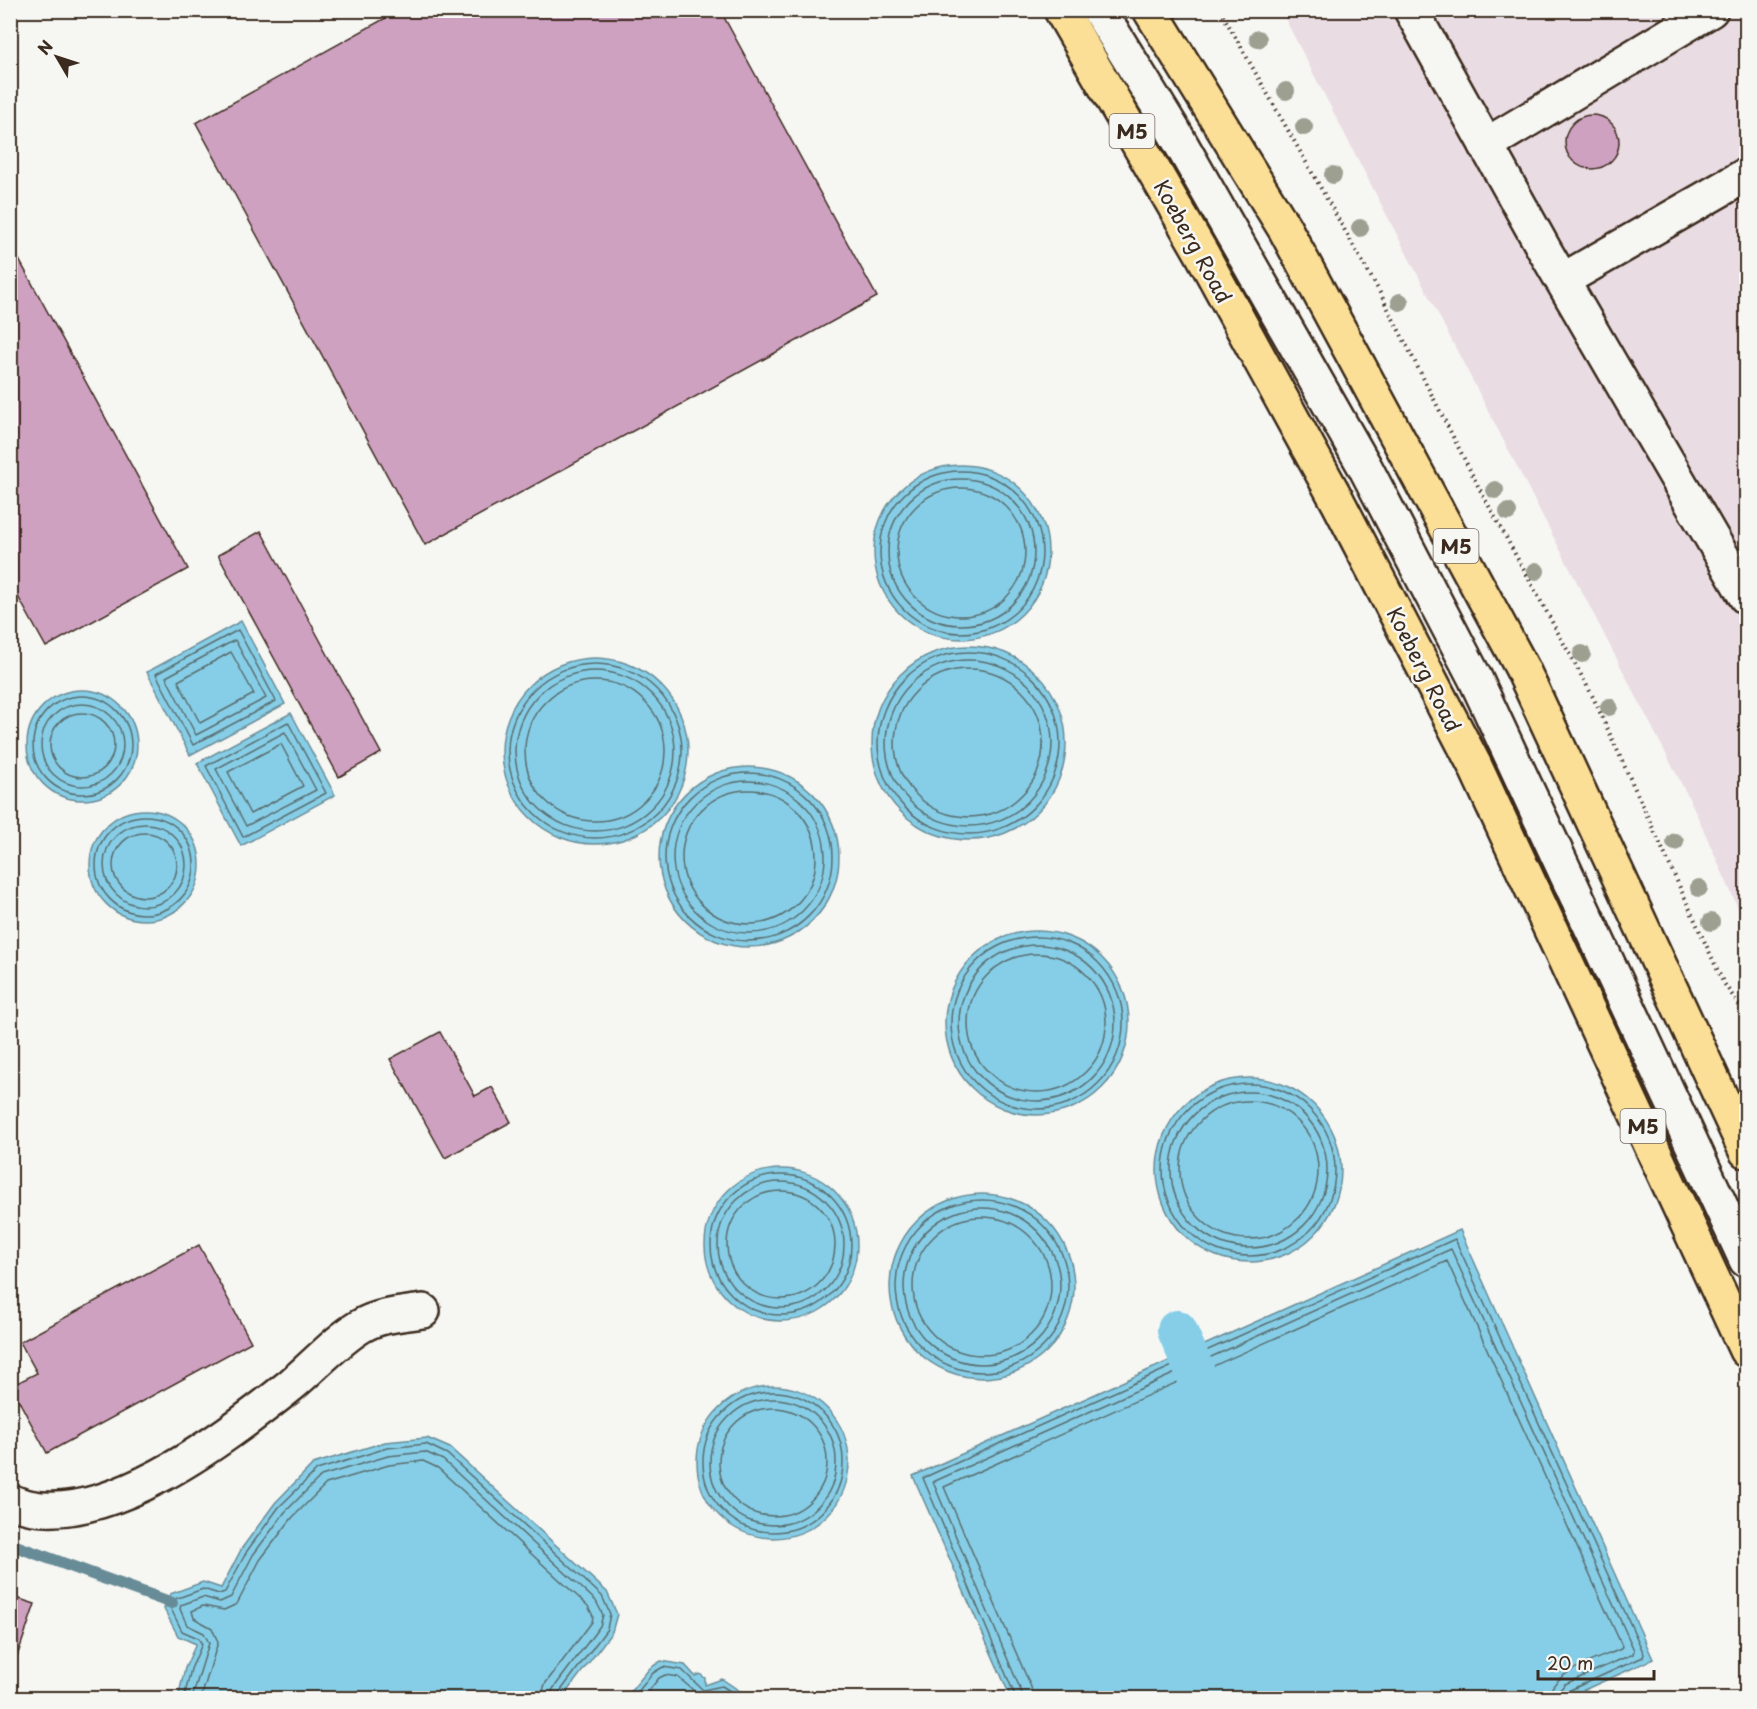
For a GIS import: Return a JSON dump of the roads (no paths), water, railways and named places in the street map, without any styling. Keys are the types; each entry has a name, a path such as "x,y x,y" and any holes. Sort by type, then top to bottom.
{"main road":[{"name":"Koeberg Road","path":"1061,10 1201,252 1338,502 1474,764 1746,1350"},
{"name":"M5","path":"1150,10 1285,229 1522,668 1746,1151"}],"lane":[{"path":"1099,10 1173,130 1365,467 1448,626 1485,700 1746,1260"},
{"path":"1411,10 1563,280 1746,597"},
{"path":"1486,145 1711,10"},
{"path":"1563,280 1746,175"},
{"path":"10,1502 55,1508 82,1506 133,1488 194,1458 290,1385 360,1326 376,1319 423,1311"}],"water":[{"path":"961,465 994,472 1009,480 1022,491 1033,504 1041,519 1048,552 1041,585 1033,600 1022,613 1009,624 994,632 961,639 928,632 913,624 900,613 889,600 881,585 874,552 881,519 889,504 900,491 913,480 928,472"},
{"path":"241,621 285,704 190,755 147,672"},
{"path":"969,646 997,650 1015,658 1030,668 1044,682 1062,715 1066,743 1062,771 1054,789 1044,804 1030,818 997,836 969,840 941,836 923,828 908,818 894,804 876,771 872,743 876,715 884,697 894,682 908,668 941,650"},
{"path":"595,658 631,665 661,685 681,715 688,751 681,787 661,817 631,837 595,844 559,837 529,817 509,787 502,751 509,715 529,685 559,665"},
{"path":"82,690 103,694 121,706 133,724 137,745 133,766 121,784 103,796 82,800 61,796 43,784 31,766 27,745 31,724 43,706 61,694"},
{"path":"291,713 335,795 241,846 197,763"},
{"path":"749,767 783,774 812,794 832,823 839,857 832,891 812,920 783,940 749,947 715,940 686,920 666,891 659,857 666,823 686,794 715,774"},
{"path":"145,810 166,814 184,826 196,844 200,865 196,886 184,904 166,916 145,920 124,916 106,904 94,886 90,865 94,844 106,826 124,814"},
{"path":"1037,931 1072,938 1102,958 1122,988 1129,1023 1122,1058 1102,1088 1072,1108 1037,1115 1002,1108 972,1088 952,1058 945,1023 952,988 972,958 1002,938"},
{"path":"1249,1078 1284,1085 1314,1105 1334,1135 1341,1170 1334,1205 1314,1235 1284,1255 1249,1262 1214,1255 1184,1235 1164,1205 1157,1170 1164,1135 1184,1105 1214,1085"},
{"path":"781,1169 810,1174 835,1191 852,1216 857,1245 852,1274 835,1299 810,1316 781,1321 752,1316 727,1299 710,1274 705,1245 710,1216 727,1191 752,1174"},
{"path":"982,1194 1017,1201 1047,1221 1067,1251 1074,1286 1067,1321 1047,1351 1017,1371 982,1378 947,1371 917,1351 897,1321 890,1286 897,1251 917,1221 947,1201"},
{"path":"1460,1230 1653,1659 1566,1698 1011,1698 913,1476"},
{"path":"773,1386 788,1387 802,1392 827,1408 843,1433 848,1447 848,1477 843,1491 827,1516 802,1532 788,1537 773,1538 758,1537 744,1532 719,1516 703,1491 698,1477 697,1462 698,1447 703,1433 719,1408 744,1392 758,1387"},
{"path":"427,1438 450,1448 607,1592 617,1614 612,1632 562,1698 178,1698 185,1668 196,1644 178,1636 164,1609 170,1594 203,1582 221,1588 242,1548 275,1503 313,1464 385,1442"},
{"path":"661,1661 685,1665 695,1676 700,1674 705,1678 705,1685 722,1679 750,1698 625,1698 650,1668"}],"waterway":[{"path":"1177,1330 1209,1404"},
{"path":"10,1544 172,1603"}]}
